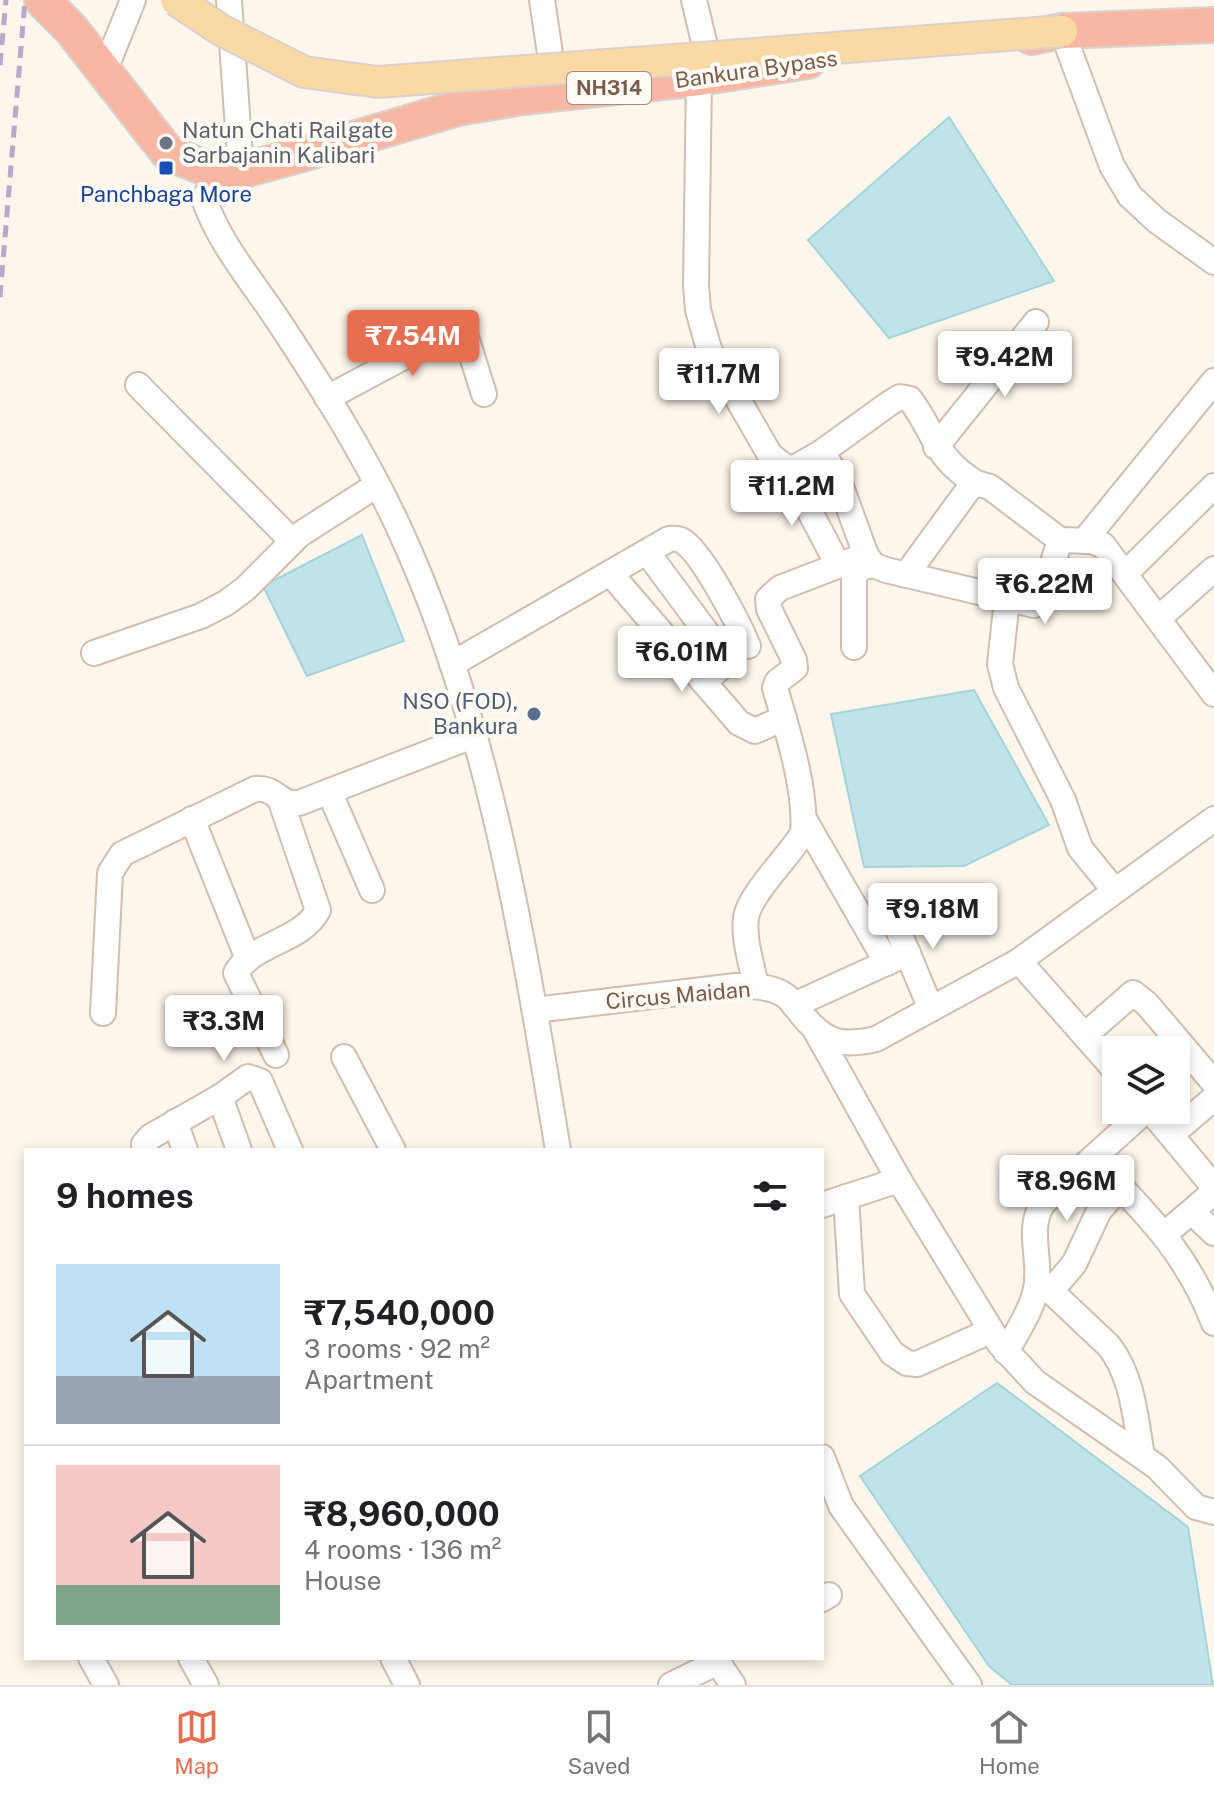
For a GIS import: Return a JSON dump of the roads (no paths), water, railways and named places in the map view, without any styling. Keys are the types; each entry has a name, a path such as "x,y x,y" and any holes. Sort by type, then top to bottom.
{"highway":[{"path":"42,0 71,29 168,153 229,172"},
{"name":"Bankura Bypass","path":"229,172 458,108 556,93 705,77 849,55 982,46 1062,31 1214,25"}],"main road":[{"path":"176,0 221,30 304,72 378,82 1062,31"}],"street":[{"path":"104,72 133,0"},
{"path":"229,0 229,172 204,199 213,225 327,398 377,485 419,574 475,735 535,1010 558,1148"},
{"path":"542,0 556,93"},
{"path":"694,0 705,77 696,285 698,310 709,349 719,368 770,455 787,468 838,565"},
{"path":"1062,31 1112,166 1130,196 1157,221 1214,262"},
{"path":"936,447 1036,322"},
{"path":"327,398 456,329 466,337 484,394"},
{"path":"756,986 746,915 752,901 803,833 804,819 775,688 777,682 795,668 794,660 769,609 768,599 780,588 838,565 869,560 906,575 1034,605 1039,602 1072,540 1214,381"},
{"path":"138,385 292,541"},
{"path":"787,468 796,467 819,454 900,397 910,399 936,447 956,471 990,487 1072,540 1103,545 1214,694"},
{"path":"819,454 836,473 869,560"},
{"path":"906,575 958,501 976,483"},
{"path":"94,653 201,616 226,603 245,589 292,541 377,485"},
{"path":"1126,573 1209,502"},
{"path":"452,664 669,539 684,541 722,593 748,646"},
{"path":"647,552 721,652 724,659 722,667 702,680"},
{"path":"854,647 854,578 859,568 869,560"},
{"path":"1159,618 1214,569"},
{"path":"610,573 747,729 755,731 784,718"},
{"path":"1007,599 1000,664 1006,688 1063,800 1080,848 1115,891"},
{"path":"103,1013 110,873 122,854 255,789 264,788 289,803 299,803 475,735"},
{"path":"329,791 372,890"},
{"path":"276,1055 236,973 248,959 292,934 314,917 318,910 280,799"},
{"path":"192,819 248,959"},
{"path":"804,819 931,1009"},
{"path":"817,1033 833,1041 855,1044 876,1039 1019,961 1214,819"},
{"path":"890,911 897,958"},
{"path":"794,1005 897,958"},
{"path":"1019,961 1102,1055"},
{"name":"Circus Maidan","path":"535,1010 736,986 756,986 787,997 817,1033 899,1180 990,1331 1006,1352 1035,1382 1157,1467 1196,1507 1214,1512"},
{"path":"1085,1035 1133,993 1147,1004 1214,1083"},
{"path":"344,1057 392,1148"},
{"path":"145,1148 150,1137 220,1097 248,1077 260,1081 289,1148"},
{"path":"220,1097 238,1148"},
{"path":"1171,1135 1214,1098"},
{"path":"175,1122 184,1148"},
{"path":"1132,1124 1043,1203 1036,1215 1034,1229 1044,1285 1109,1346 1126,1372 1142,1455"},
{"path":"1161,1124 1214,1190 1165,1234"},
{"path":"1093,1158 1165,1234 1199,1286 1214,1323"},
{"path":"824,1204 899,1180"},
{"path":"1006,1352 1044,1285 1074,1264 1099,1211 1120,1186"},
{"path":"846,1197 852,1294 892,1353 907,1363 917,1364 990,1331"},
{"path":"1192,1212 1214,1233"},
{"path":"824,1462 841,1506 969,1685"},
{"path":"92,1660 106,1685"},
{"path":"192,1660 206,1685"},
{"path":"671,1685 716,1660 733,1685"}],"water":[{"path":"949,117 1054,281 889,338 808,240"},
{"path":"362,535 404,641 307,676 263,586"},
{"path":"974,690 1049,825 964,866 864,867 831,714"},
{"path":"997,1383 1188,1527 1213,1685 1012,1685 989,1666 860,1476"}],"railway":[{"path":"0,65 6,0"},
{"path":"0,297 25,0"}],"place":[{"name":"Natun Chati Railgate Sarbajanin Kalibari","path":"166,143"},
{"name":"Panchbaga More","path":"166,168"},
{"name":"NSO (FOD), Bankura","path":"534,714"}]}
